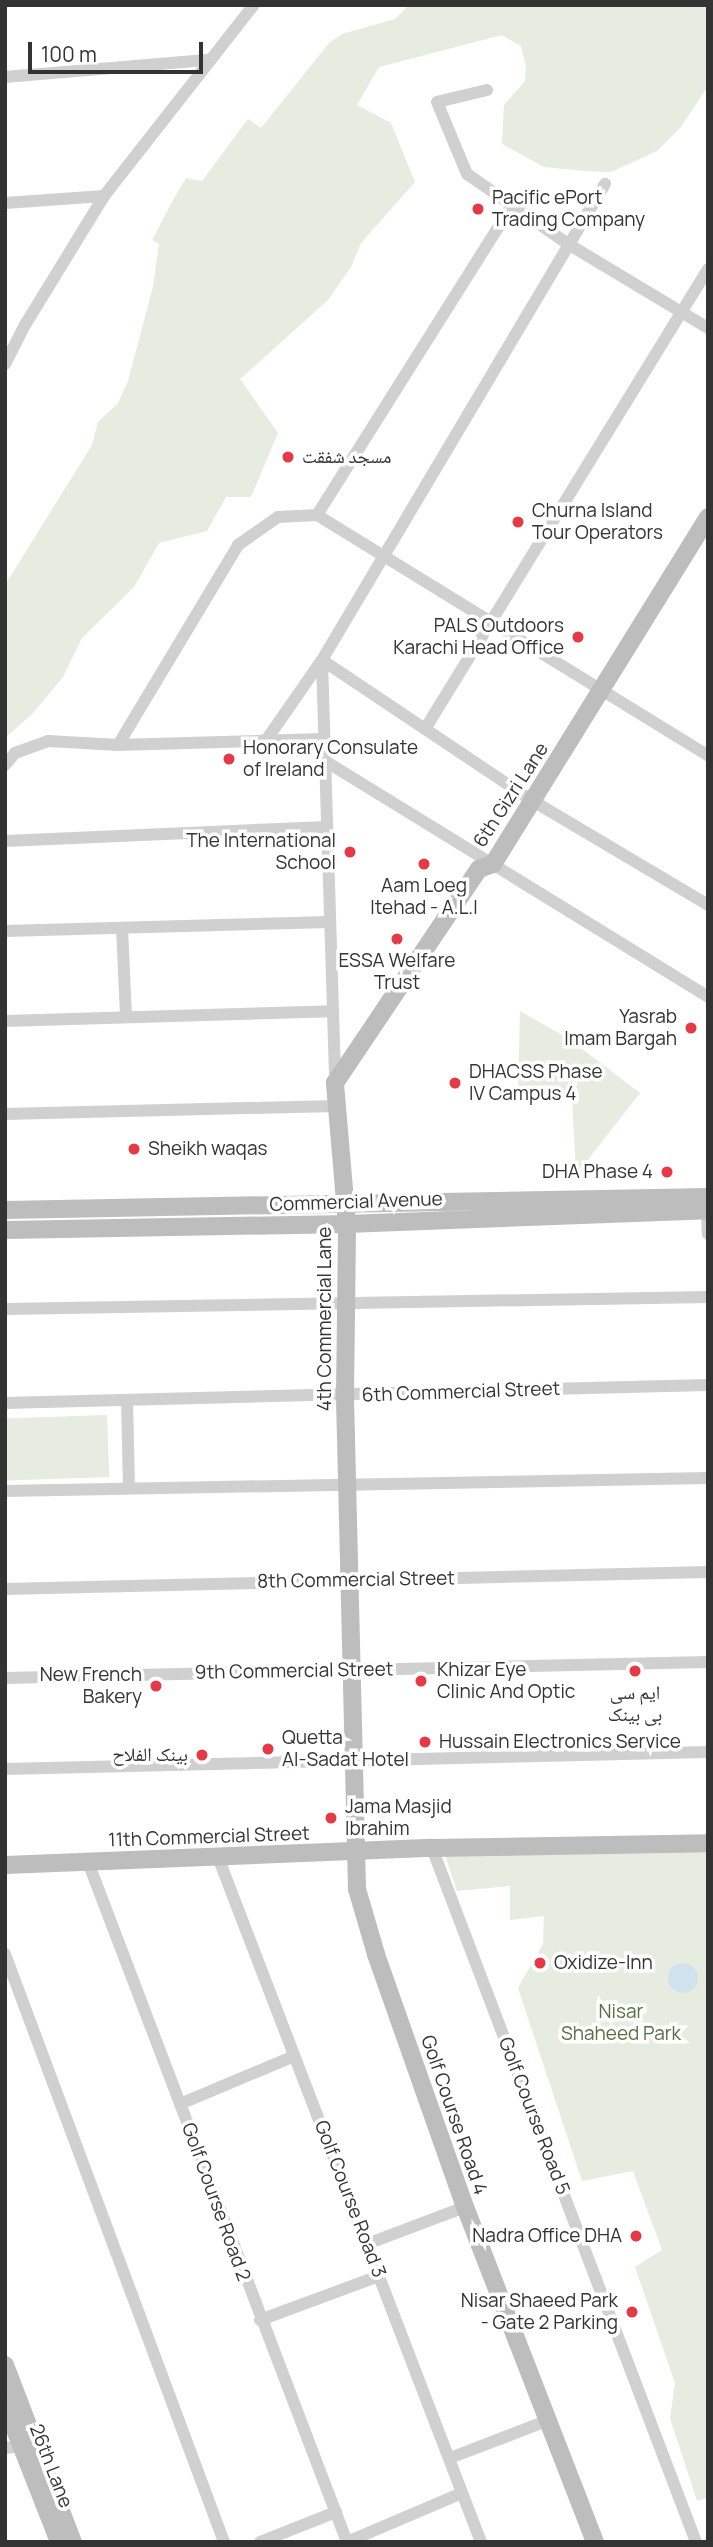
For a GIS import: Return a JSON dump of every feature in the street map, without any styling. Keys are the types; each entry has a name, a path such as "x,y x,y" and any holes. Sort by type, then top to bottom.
{"street":[{"path":"5,364 25,325 104,196 254,5"},
{"path":"5,77 209,60"},
{"path":"487,90 437,102 467,174 568,244 708,328"},
{"path":"267,739 322,660 605,184"},
{"path":"5,203 104,196"},
{"path":"317,515 511,207"},
{"path":"425,729 708,269"},
{"path":"118,745 238,545 278,517 317,515 708,756"},
{"name":"6th Gizri Lane","path":"335,1083 479,869 493,864 702,539 708,517"},
{"path":"322,660 533,801 708,905"},
{"name":"4th Commercial Lane","path":"322,660 336,1106 347,1224 345,1395 355,1760 354,1853"},
{"path":"5,765 15,753 48,741 118,745 324,739"},
{"path":"325,761 708,997"},
{"path":"5,841 327,827"},
{"path":"5,932 330,922"},
{"path":"122,928 126,1017"},
{"path":"5,1021 333,1011"},
{"path":"5,1114 336,1106"},
{"name":"Commercial Avenue","path":"5,1210 345,1205 707,1206"},
{"path":"707,1206 708,1234"},
{"name":"Commercial Avenue","path":"5,1230 347,1224 707,1206"},
{"path":"5,1309 708,1297"},
{"name":"6th Commercial Street","path":"5,1403 708,1385"},
{"path":"127,1400 129,1488"},
{"path":"5,1491 708,1478"},
{"name":"8th Commercial Street","path":"5,1588 708,1572"},
{"name":"9th Commercial Street","path":"5,1678 708,1662"},
{"path":"5,1769 708,1752"},
{"name":"11th Commercial Street","path":"5,1865 432,1848 708,1843"},
{"name":"Golf Course Road 5","path":"432,1848 696,2542"},
{"name":"Golf Course Road 4","path":"354,1853 356,1889 376,1954 464,2207 595,2542"},
{"name":"Golf Course Road 3","path":"218,1857 481,2542"},
{"name":"Golf Course Road 2","path":"88,1862 260,2320 347,2542"},
{"path":"5,1954 224,2542"},
{"path":"180,2104 294,2056"},
{"path":"367,2244 464,2207"},
{"path":"260,2320 379,2276"},
{"path":"5,2365 20,2446 73,2542"},
{"name":"26th Lane","path":"5,2404 59,2542"},
{"path":"450,2458 549,2420"},
{"path":"347,2542 462,2493"},
{"path":"260,2542 336,2512"}],"green space":[{"path":"409,5 708,5 708,86 681,127 657,151 611,172 585,171 544,167 502,144 504,105 525,81 526,66 521,46 502,35 379,67 357,105 391,123 415,182 361,243 351,267 328,300 240,379 278,433 251,497 226,497 207,531 159,543 134,587 82,638 63,677 32,714 5,738 5,585 92,445 98,422 118,403 128,381 153,287 159,244 152,240 173,200 186,178 202,181 248,119 261,128 329,43 342,34 395,19"},
{"path":"520,1011 569,1039 640,1093 576,1175 572,1096 518,1095"},
{"path":"107,1415 109,1477 7,1481 5,1419"},
{"name":"Nisar Shaheed Park","path":"708,1847 708,2497 697,2501 670,2418 675,2383 635,2267 662,2250 633,2171 582,2181 518,1988 543,1944 544,1916 510,1920 510,1886 457,1891 445,1855"}],"water":[{"path":"683,1963 694,1967 698,1978 694,1989 683,1993 672,1989 668,1978 672,1967"}],"place":[{"name":"Pacific ePort Trading Company","path":"478,209"},
{"name":"مسجد شفقت","path":"288,457"},
{"name":"Churna Island Tour Operators","path":"518,522"},
{"name":"PALS Outdoors Karachi Head Office","path":"578,637"},
{"name":"Honorary Consulate of Ireland","path":"229,759"},
{"name":"The International School","path":"350,852"},
{"name":"Aam Loeg Itehad - A.L.I","path":"424,864"},
{"name":"ESSA Welfare Trust","path":"397,939"},
{"name":"Yasrab Imam Bargah","path":"691,1028"},
{"name":"DHACSS Phase IV Campus 4","path":"455,1083"},
{"name":"Sheikh waqas","path":"134,1149"},
{"name":"DHA Phase 4","path":"667,1172"},
{"name":"ایم سی بی بینک","path":"635,1671"},
{"name":"Khizar Eye Clinic And Optic","path":"421,1681"},
{"name":"New French Bakery","path":"156,1686"},
{"name":"Hussain Electronics Service","path":"425,1742"},
{"name":"Quetta Al-Sadat Hotel","path":"268,1749"},
{"name":"بینک الفلاح","path":"202,1755"},
{"name":"Jama Masjid Ibrahim","path":"331,1818"},
{"name":"Oxidize-Inn","path":"540,1963"},
{"name":"Nadra Office DHA","path":"636,2236"},
{"name":"Nisar Shaeed Park - Gate 2 Parking","path":"632,2312"}]}
